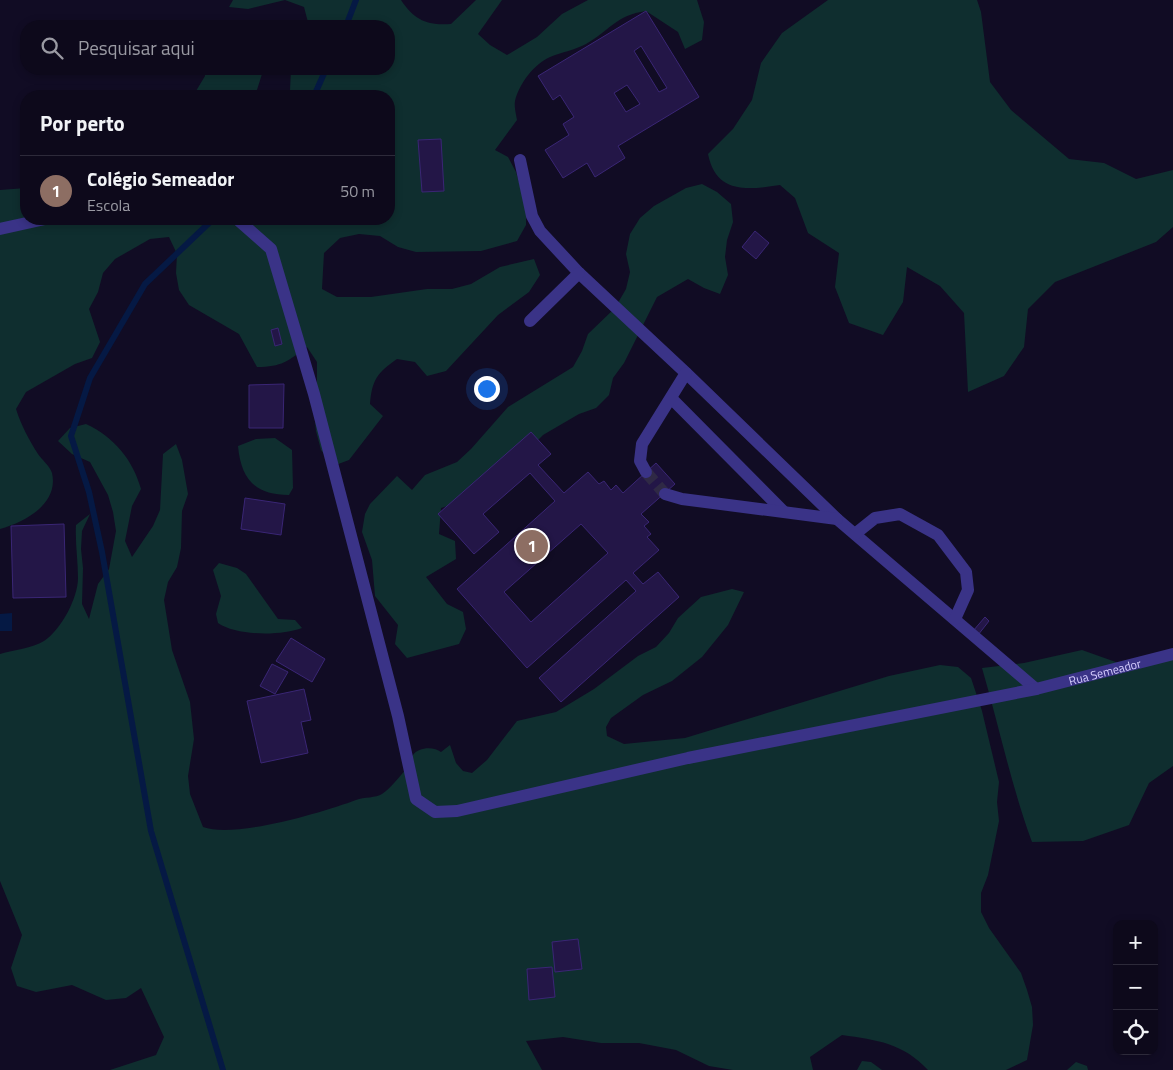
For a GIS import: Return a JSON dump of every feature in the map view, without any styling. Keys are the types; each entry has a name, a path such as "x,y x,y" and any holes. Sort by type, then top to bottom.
{"street":[{"path":"520,160 532,216 540,231 579,273 837,519 1036,689"},
{"path":"0,229 20,225"},
{"name":"Rua Semeador","path":"244,225 271,249 318,413 398,716 416,799 434,812 457,811 688,758 1036,689 1173,654"},
{"path":"530,321 579,273"},
{"path":"646,472 640,461 642,444 672,399 686,373"},
{"path":"672,399 783,511"},
{"path":"665,494 682,499 837,519"},
{"path":"854,534 875,518 900,514 938,535 966,572 968,590 955,619"}],"green space":[{"path":"233,0 285,0 248,9 229,7"},
{"path":"285,0 401,0 416,17 428,23 451,24 476,0 502,0 478,34 490,45 507,55 537,37 562,14 588,0 697,0 704,22 702,40 685,49 678,32 646,11 636,13 613,24 586,44 544,60 528,75 515,101 517,120 495,150 508,157 516,172 526,206 526,225 517,241 481,251 416,252 398,247 380,236 359,234 340,238 324,253 322,289 337,297 371,297 427,289 452,289 471,284 500,267 534,259 540,275 529,292 498,315 446,371 427,376 415,362 397,359 380,373 372,389 370,404 383,416 349,460 333,466 321,450 314,412 317,394 317,362 307,347 279,364 257,367 239,334 189,305 179,290 176,273 177,254 169,237 150,239 115,259 103,273 98,292 89,309 100,342 92,358 75,364 26,392 16,409 31,443 51,470 53,484 50,494 38,510 20,522 0,529 0,190 20,188 20,225 395,225 395,90 290,90 291,75 395,75 395,20 307,20 304,7"},
{"path":"828,0 977,0 981,12 990,82 1011,110 1069,159 1104,163 1136,179 1173,170 1173,227 1156,242 1055,282 1028,309 1024,347 1004,376 968,392 964,313 940,286 907,267 903,302 883,335 849,323 835,287 839,253 808,233 795,198 780,185 745,188 726,183 712,167 708,154 733,129 752,100 761,63 782,33"},
{"path":"262,75 257,90 197,90 205,76"},
{"path":"702,184 717,192 731,204 733,222 727,240 725,257 728,275 720,294 688,279 657,297 624,363 613,378 609,395 596,408 579,414 543,435 530,448 459,502 441,508 439,534 455,541 456,559 426,577 447,604 463,612 466,629 459,644 407,658 395,644 398,625 375,596 372,560 362,532 365,514 370,504 397,476 412,490 425,475 457,462 508,407 573,367 582,351 588,334 615,308 626,289 630,272 626,254 630,234 640,218 654,206 686,188"},
{"path":"86,424 96,429 121,450 133,468 141,489 132,506 125,541 132,557 153,526 160,510 163,454 176,444 182,460 188,494 182,511 181,548 177,567 168,582 164,600 172,650 190,702 194,739 188,776 190,794 203,827 217,830 235,830 257,827 302,817 359,799 382,794 406,769 415,752 426,748 441,752 450,745 456,763 463,771 472,773 487,760 517,721 556,712 594,689 638,656 656,647 669,633 678,618 701,597 732,589 744,592 728,625 702,657 672,681 643,695 611,718 606,727 607,736 624,744 685,738 889,676 940,665 958,667 971,678 982,711 999,782 997,802 999,821 988,875 981,893 981,912 989,928 1021,973 1027,990 1032,1007 1033,1025 1027,1060 1006,1070 928,1070 919,1061 899,1048 878,1041 842,1035 810,1057 813,1070 733,1070 709,1066 676,1050 639,1043 601,1043 563,1037 526,1041 542,1070 110,1070 156,1055 164,1037 141,988 126,998 106,1000 72,985 36,992 17,986 11,968 22,935 0,881 0,654 44,641 62,622 72,604 77,586 76,525 90,514 82,531 81,549 83,568 82,604 89,619 98,584 109,569 116,531 108,495 90,462 72,454 58,441 70,428"},
{"path":"275,438 292,450 293,488 289,495 267,492 259,488 246,476 242,468 238,446 256,439"},
{"path":"219,563 237,568 246,574 278,619 295,620 302,628 293,631 259,633 236,630 218,623 216,614 221,596 213,570"},
{"path":"1082,650 1127,666 1173,657 1173,766 1149,783 1129,825 1083,841 1032,842 1011,777 982,668 1024,663"},
{"path":"862,1061 871,1062 882,1070 857,1070"},
{"path":"1076,1062 1087,1066 1088,1070 1067,1070"}],"water":[{"path":"12,613 12,631 0,631 0,614"}],"building":[{"path":"646,11 699,97 618,146 625,158 595,177 587,163 563,178 545,150 569,135 563,124 574,117 560,95 553,100 538,76","holes":["641,46 667,88 659,92 634,51","627,85 640,104 626,112 614,93"]},
{"path":"441,139 444,191 422,192 418,140"},
{"path":"755,231 769,243 756,259 742,247"},
{"path":"278,328 282,344 275,346 271,330"},
{"path":"284,384 283,428 249,428 249,385"},
{"path":"531,432 551,454 538,465 564,493 588,472 599,484 604,481 611,490 616,485 623,493 656,463 675,484 641,514 649,522 644,526 651,534 647,537 659,550 633,573 643,584 658,572 679,597 561,702 539,678 636,591 626,580 527,668 457,589 555,501 530,473 483,514 499,532 474,554 438,514","holes":["581,524 608,553 531,622 504,592"]},
{"path":"245,498 285,504 281,535 241,529"},
{"path":"64,524 66,597 13,598 11,526"},
{"path":"985,617 989,621 978,635 973,631"},
{"path":"291,638 325,659 312,682 276,661"},
{"path":"272,664 288,672 275,694 260,686"},
{"path":"304,689 311,720 301,722 308,753 261,763 247,701"},
{"path":"578,939 582,969 555,972 552,942"},
{"path":"552,967 555,997 529,1000 527,969"}],"waterway":[{"path":"348,20 356,0"},
{"path":"317,90 323,75"},
{"path":"207,225 145,284 90,378 71,436 89,492 102,552 151,831 223,1070"}],"tunnel":[{"path":"646,472 665,494"}],"place":[{"name":"Colégio Semeador","path":"532,546"}]}
